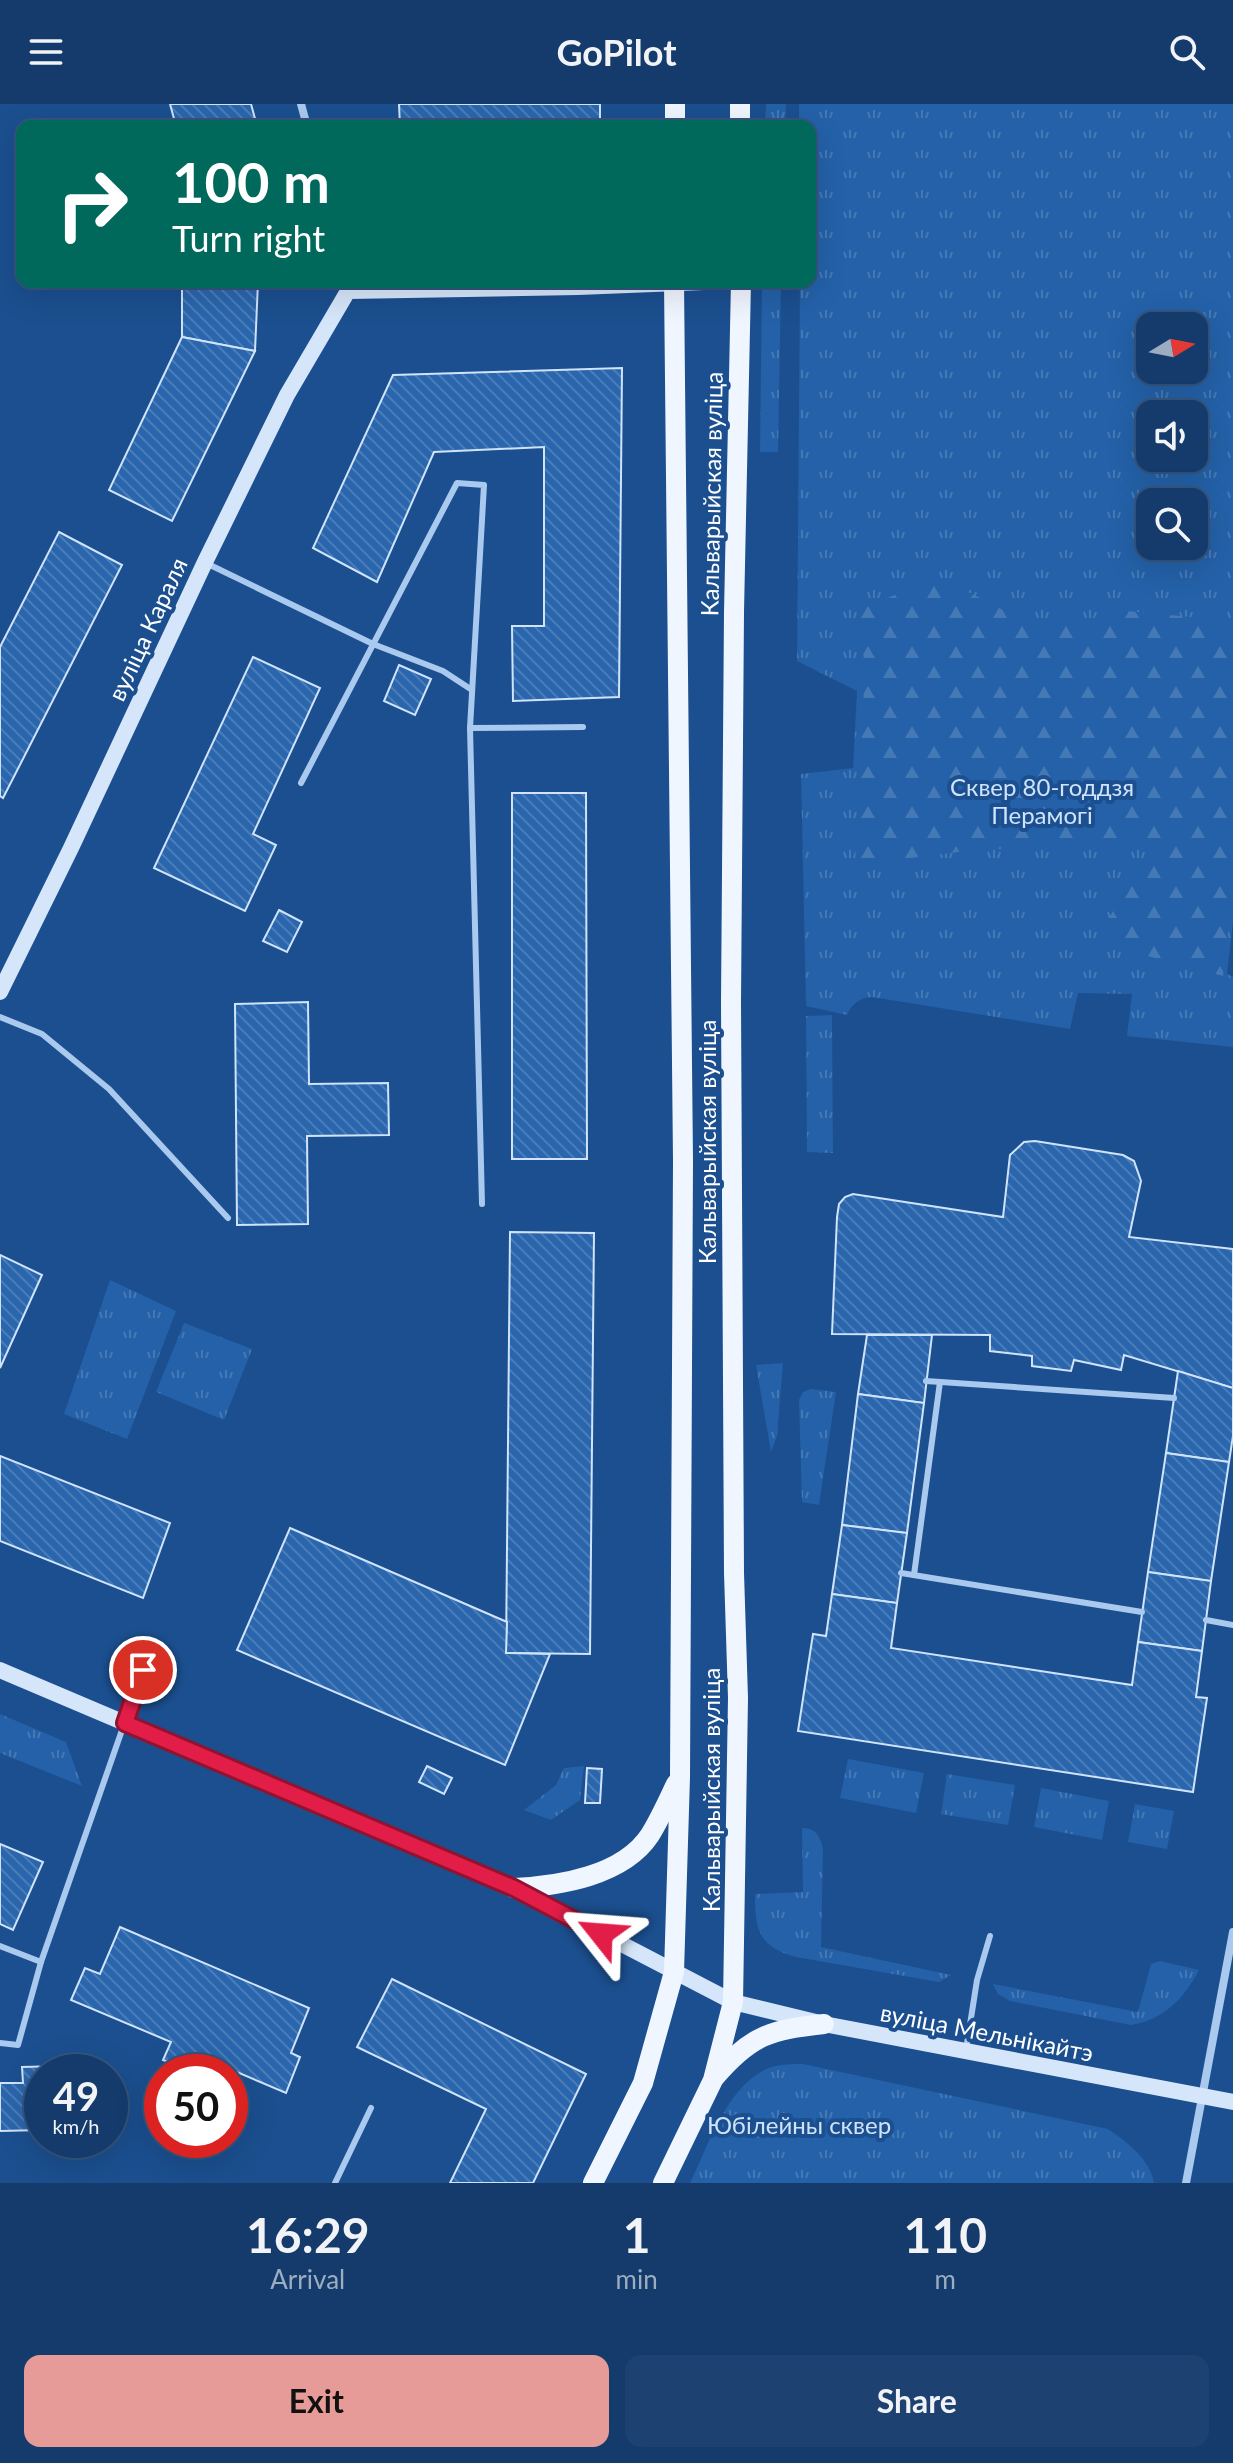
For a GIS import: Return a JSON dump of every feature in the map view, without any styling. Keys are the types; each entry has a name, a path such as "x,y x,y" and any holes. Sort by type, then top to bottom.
{"main road":[{"name":"вуліца Караля","path":"0,992 205,562 287,395 345,288"},
{"name":"Кальварыйская вуліца","path":"593,2183 643,2083 674,1972 680,1777 683,1145 674,288"},
{"name":"Кальварыйская вуліца","path":"713,2080 733,2002 738,1698 734,1557 731,1003 741,288"},
{"name":"вуліца Мельнікайтэ","path":"0,1670 514,1888 733,2002 824,2024 1233,2102"},
{"path":"514,1888 542,1886 577,1878 626,1861 649,1836 680,1777"},
{"path":"663,2183 713,2080 742,2049 770,2032 824,2024"}],"street":[{"path":"1186,2183 1233,1932"}],"lane":[{"path":"301,783 457,483 484,485 470,728 482,1204"},
{"path":"205,562 373,644 443,671 472,690"},
{"path":"470,728 583,727"},
{"path":"0,1017 42,1034 109,1089 228,1218"},
{"path":"926,1381 1174,1398"},
{"path":"914,1575 940,1382"},
{"path":"901,1573 1142,1612"},
{"path":"1206,1620 1233,1625"},
{"path":"0,2043 18,2045 41,1962 143,1670"},
{"path":"965,2052 977,1980 990,1936"},
{"path":"0,1946 41,1962"},
{"path":"335,2183 371,2108"}],"green space":[{"path":"766,104 786,104 785,120 765,120"},
{"name":"Сквер 80-годдзя Перамогі","path":"799,104 1233,104 1233,922 1227,974 1233,977 1233,1047 1127,1036 1132,994 1078,993 1070,1029 872,997 857,1002 847,1015 806,1006 801,774 853,768 857,691 797,661 800,288 816,288 816,120 799,120"},
{"path":"762,288 781,288 778,452 760,452"},
{"path":"939,577 1046,632 1117,610 1233,621 1233,890 1223,976 1095,942 1155,839 966,851 855,865 865,668 858,610"},
{"path":"832,1015 833,1153 807,1152 806,1016"},
{"path":"110,1280 176,1311 127,1439 64,1414"},
{"path":"184,1323 252,1349 224,1420 156,1392"},
{"path":"783,1363 777,1436 771,1452 756,1365"},
{"path":"811,1389 836,1392 819,1505 802,1502 799,1400 803,1392"},
{"path":"0,1714 66,1742 82,1786 0,1753"},
{"path":"848,1759 924,1773 916,1813 840,1798"},
{"path":"584,1766 580,1800 551,1820 524,1810 556,1785 564,1768"},
{"path":"947,1774 1015,1785 1008,1825 941,1814"},
{"path":"1041,1788 1109,1801 1102,1840 1034,1827"},
{"path":"1135,1804 1174,1811 1167,1849 1128,1842"},
{"path":"802,1828 817,1834 823,1848 821,1947 951,1975 939,1982 796,1957 766,1942 758,1927 755,1894 803,1892"},
{"path":"1160,1961 1199,1970 1187,1990 1172,2006 1153,2018 1131,2025 1010,2001 998,1994 993,1984 1138,2012 1151,1964"},
{"name":"Юбілейны сквер","path":"803,2064 1108,2129 1143,2159 1154,2183 690,2183 722,2116 744,2085 772,2067"}],"building":[{"path":"170,104 251,104 255,120 174,120"},
{"path":"399,104 600,104 600,120 400,120"},
{"path":"182,288 258,288 255,351 182,337"},
{"path":"182,337 255,351 172,521 109,490"},
{"path":"622,368 619,697 513,701 512,626 544,626 544,447 434,452 377,582 313,548 393,375"},
{"path":"59,532 122,565 3,798 0,796 0,647"},
{"path":"253,657 320,688 253,834 276,845 245,911 154,868"},
{"path":"399,665 431,679 415,715 384,701"},
{"path":"512,793 586,793 587,1159 512,1159"},
{"path":"279,910 302,922 287,952 263,941"},
{"path":"308,1002 309,1084 388,1083 389,1135 307,1136 308,1224 237,1225 235,1004"},
{"path":"1035,1141 1123,1155 1134,1161 1141,1181 1129,1237 1233,1249 1233,1388 1124,1355 1121,1370 1074,1360 1071,1371 1032,1366 1032,1356 990,1351 990,1335 832,1334 837,1217 839,1204 845,1197 853,1194 1003,1217 1010,1155 1024,1142"},
{"path":"510,1232 594,1233 590,1654 506,1653"},
{"path":"0,1255 42,1275 0,1368"},
{"path":"867,1335 932,1335 924,1403 858,1394"},
{"path":"1178,1371 1233,1388 1233,1436 1229,1462 1166,1453"},
{"path":"858,1394 924,1403 907,1533 842,1525"},
{"path":"1166,1453 1229,1462 1211,1581 1148,1572"},
{"path":"0,1456 170,1523 143,1598 0,1541"},
{"path":"842,1525 907,1533 897,1603 832,1594"},
{"path":"290,1528 507,1622 506,1653 550,1654 505,1765 237,1650"},
{"path":"1148,1572 1211,1581 1202,1651 1138,1642"},
{"path":"832,1594 897,1603 891,1648 1132,1685 1138,1642 1202,1651 1196,1697 1207,1698 1193,1792 798,1731 813,1634 826,1636"},
{"path":"427,1766 452,1778 444,1794 419,1782"},
{"path":"587,1768 602,1769 600,1803 585,1803"},
{"path":"0,1844 43,1862 13,1930 0,1924"},
{"path":"120,1927 309,2008 291,2053 300,2057 286,2093 248,2077 248,2054 166,2054 171,2042 71,2000 85,1968 100,1974"},
{"path":"392,1979 586,2074 533,2183 450,2183 486,2109 357,2047"},
{"path":"24,2067 24,2130 0,2131 0,2083 23,2083"}],"route":[{"path":"143,1670 125,1723 514,1888 601,1934"}]}
